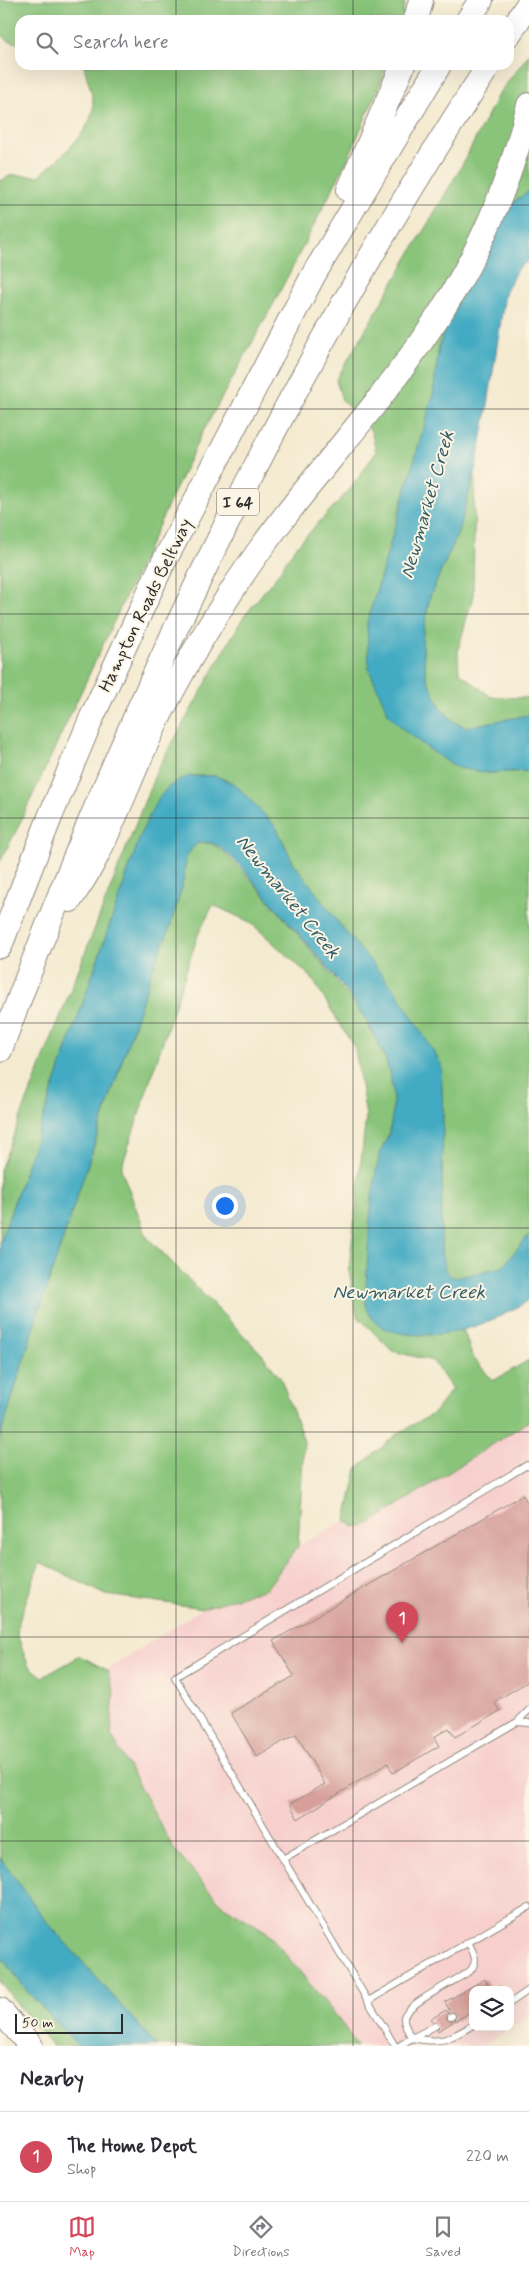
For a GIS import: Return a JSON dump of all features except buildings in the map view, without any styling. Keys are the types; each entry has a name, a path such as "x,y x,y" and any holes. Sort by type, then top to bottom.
{"highway":[{"path":"417,15 421,0"},
{"path":"471,15 481,0"},
{"path":"514,26 529,3"},
{"path":"314,274 401,70"},
{"name":"I 64","path":"314,274 436,70"},
{"name":"I 64","path":"0,1050 33,962 98,802 243,491 385,232 486,70"},
{"path":"33,962 95,858 153,729 204,634 251,562 427,333 469,264 499,201 514,160 529,105"},
{"name":"Hampton Roads Beltway","path":"0,946 88,726 140,612 314,274"},
{"path":"0,2010 31,2046"}],"lane":[{"path":"435,2026 397,2046 368,2001 175,1677 528,1465 529,1467"},
{"path":"283,1859 517,1722 529,1710"},
{"path":"517,1722 529,1723"},
{"path":"368,2001 529,1907"},
{"path":"412,2038 404,2021 408,2010 470,1971 475,1965 476,1958 468,1942"},
{"path":"514,1998 529,1990"},
{"path":"412,2038 428,2041 447,2040 469,2027"}],"shaded area":[{"path":"526,1421 529,1421 529,2017 514,2026 514,1986 469,1986 469,2031 506,2031 482,2046 357,2046 339,2019 267,1932 222,1905 175,1851 111,1735 114,1691 107,1670 203,1608 266,1589 298,1546 346,1520 355,1527"}],"green space":[{"path":"0,0 405,0 403,15 15,15 15,42 7,40 0,33"},
{"path":"529,54 529,191 514,202 450,315 439,346 433,396 367,623 369,669 389,715 405,731 440,757 488,773 529,771 529,1235 502,1267 455,1278 449,1274 441,1254 443,1109 341,926 293,862 276,827 236,785 216,776 190,776 142,831 0,1243 0,1170 156,772 242,619 277,575 294,549 352,487 376,452 371,431 342,400 336,380 461,167 499,93"},
{"path":"85,70 386,70 348,159 274,303 200,437 0,862 0,181 12,175 39,176 64,154 87,126 93,107"},
{"path":"475,472 473,596 458,650 459,672 491,697 529,698 529,715 466,727 454,722 441,708 426,677 422,639 430,596 457,535"},
{"path":"197,843 211,843 226,854 256,885 323,964 364,1017 385,1058 392,1084 394,1108 389,1133 379,1156 366,1294 420,1335 464,1331 472,1356 493,1381 529,1360 529,1421 369,1524 355,1527 346,1520 357,1469 397,1434 434,1413 452,1389 433,1361 392,1351 357,1316 349,1269 366,1116 355,1049 311,977 250,922 213,905 198,935 121,1169 147,1237 261,1353 281,1379 304,1441 298,1546 266,1589 203,1608 106,1595 40,1562 18,1624 17,1634 28,1665 43,1677 80,1656 107,1670 114,1691 111,1735 175,1851 222,1905 267,1932 339,2019 357,2046 157,2046 47,1922 0,1857 0,1438 35,1323 152,971 170,927 182,887 187,855"},
{"path":"0,1954 26,1990 78,2046 52,2046 0,1983"}],"water":[{"name":"Newmarket Creek","path":"529,191 529,260 517,269 505,294 487,411 475,472 457,535 430,596 422,639 426,677 441,708 454,722 466,727 529,715 529,771 488,773 458,768 405,731 389,715 369,669 367,623 433,396 439,346 444,331 499,218 514,202"},
{"name":"Newmarket Creek","path":"190,776 216,776 236,785 276,827 293,862 341,926 398,994 441,1064 443,1109 441,1253 445,1268 455,1278 502,1267 529,1235 529,1300 501,1316 471,1328 440,1334 424,1335 396,1332 380,1326 372,1317 368,1311 365,1296 369,1228 376,1172 381,1152 389,1133 393,1109 392,1085 386,1062 376,1038 347,992 256,883 220,847 212,843 197,843 187,855 182,887 170,927 152,971 35,1323 0,1438 0,1243 142,831 165,790 172,784"},
{"path":"0,1857 47,1922 157,2046 78,2046 26,1990 0,1954"}],"place":[{"name":"The Home Depot","path":"402,1643"}]}
